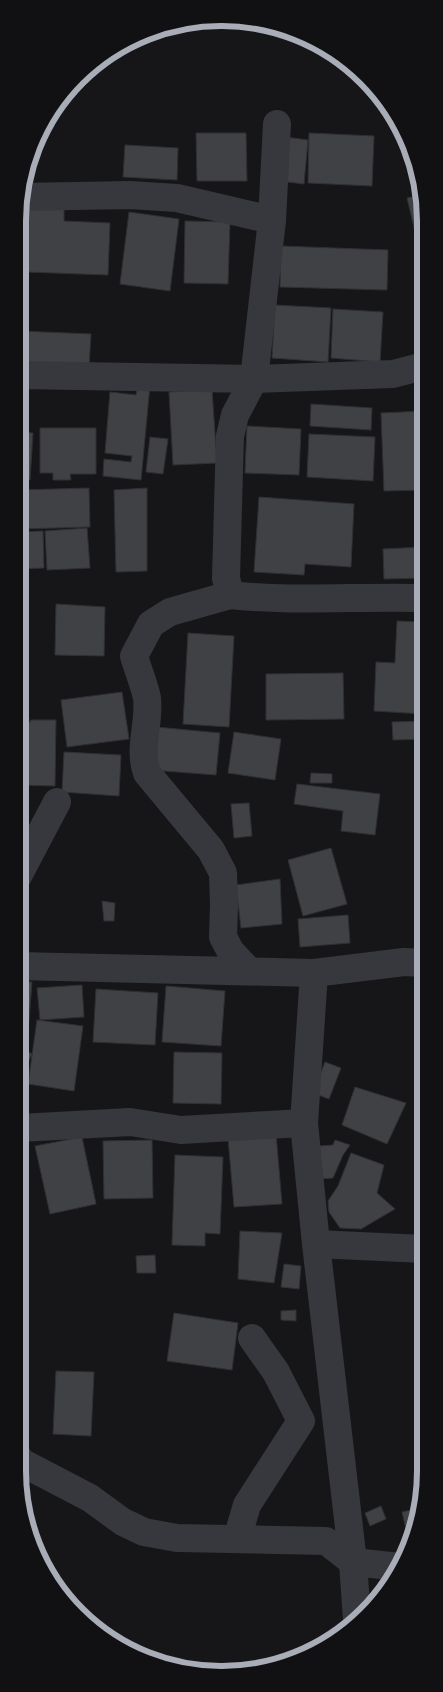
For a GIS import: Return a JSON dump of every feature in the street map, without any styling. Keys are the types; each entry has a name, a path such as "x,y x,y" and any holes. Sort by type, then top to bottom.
{"street":[{"path":"230,595 226,578 230,436 235,415 254,379 272,220 277,124"},
{"path":"28,197 130,194 176,198 272,220"},
{"path":"26,375 254,379 393,374 417,368"},
{"path":"249,972 231,952 223,937 223,873 211,850 147,773 143,760 147,698 134,656 151,624 170,612 230,595 261,599 384,596 417,598"},
{"path":"26,861 57,802"},
{"path":"26,966 314,973 404,962 417,963"},
{"path":"314,973 304,1123 353,1562 356,1612"},
{"path":"26,1128 130,1122 181,1130 304,1123"},
{"path":"316,1244 417,1249"},
{"path":"237,1539 247,1505 301,1421 276,1372 252,1338"},
{"path":"26,1465 90,1498 123,1522 144,1532 177,1538 326,1541 353,1562 392,1566"}],"building":[{"path":"196,133 246,133 247,181 197,181"},
{"path":"309,133 374,136 372,186 308,183"},
{"path":"285,137 308,140 304,184 280,181"},
{"path":"125,145 178,148 177,180 123,177"},
{"path":"415,196 417,236 416,236 407,198"},
{"path":"29,207 64,208 64,221 110,223 108,275 27,272"},
{"path":"129,212 179,219 170,291 120,284"},
{"path":"185,221 230,222 228,284 184,283"},
{"path":"281,246 388,250 387,290 280,287"},
{"path":"275,305 331,308 328,362 272,358"},
{"path":"333,309 383,312 380,362 331,358"},
{"path":"26,331 91,334 89,367 26,363"},
{"path":"150,385 141,480 103,476 104,459 131,462 132,456 105,453 110,392 136,395 137,389"},
{"path":"212,390 217,463 173,465 169,392"},
{"path":"311,404 372,408 371,430 310,426"},
{"path":"417,411 417,490 384,491 381,413"},
{"path":"247,426 301,429 299,475 245,473"},
{"path":"40,428 96,428 96,474 70,474 71,480 53,480 53,473 40,473"},
{"path":"26,432 33,433 30,480 26,480"},
{"path":"309,434 375,437 373,481 307,477"},
{"path":"150,437 168,439 163,474 146,472"},
{"path":"89,488 90,527 26,529 26,490"},
{"path":"147,488 147,571 116,572 114,490"},
{"path":"259,497 354,504 351,567 305,564 304,575 254,572"},
{"path":"87,528 90,568 47,570 45,531"},
{"path":"43,531 44,568 26,569 26,532"},
{"path":"417,547 417,578 384,579 383,549"},
{"path":"56,604 105,607 104,656 55,655"},
{"path":"397,621 417,622 417,714 374,711 376,662 395,663"},
{"path":"188,633 234,636 229,727 183,724"},
{"path":"343,673 344,719 266,720 266,674"},
{"path":"122,692 129,739 67,747 61,700"},
{"path":"26,704 29,721 26,721"},
{"path":"31,720 56,720 55,786 26,785 27,726"},
{"path":"417,721 417,739 393,740 392,722"},
{"path":"156,727 220,733 216,775 152,770"},
{"path":"234,732 281,739 275,780 228,773"},
{"path":"64,752 121,755 119,796 62,792"},
{"path":"311,773 332,774 332,783 310,783"},
{"path":"297,784 380,794 375,835 341,831 343,811 294,804"},
{"path":"249,803 252,836 234,838 231,804"},
{"path":"331,848 347,904 303,916 288,860"},
{"path":"280,879 282,924 241,928 236,885"},
{"path":"102,901 115,903 114,921 104,921"},
{"path":"348,915 350,943 300,947 298,919"},
{"path":"26,982 32,982 28,1033 26,1033"},
{"path":"82,985 84,1017 40,1020 37,988"},
{"path":"166,986 225,991 221,1046 162,1042"},
{"path":"96,989 158,993 155,1045 93,1042"},
{"path":"37,1020 83,1026 74,1091 28,1084"},
{"path":"26,1051 32,1054 26,1066"},
{"path":"174,1052 222,1053 221,1104 173,1103"},
{"path":"325,1062 341,1068 329,1099 313,1093"},
{"path":"355,1087 406,1103 387,1144 342,1125"},
{"path":"276,1134 282,1204 234,1207 228,1138"},
{"path":"82,1137 96,1204 50,1214 35,1146"},
{"path":"152,1140 153,1198 104,1199 103,1141"},
{"path":"335,1140 350,1145 343,1155 333,1178 318,1179 319,1146 333,1145"},
{"path":"351,1153 384,1165 377,1193 395,1209 361,1229 340,1228 329,1212 328,1201 338,1186"},
{"path":"175,1155 223,1157 220,1234 205,1233 205,1246 172,1245"},
{"path":"240,1231 282,1233 274,1283 238,1279"},
{"path":"155,1255 156,1273 137,1273 136,1256"},
{"path":"284,1264 301,1266 299,1289 281,1287"},
{"path":"296,1310 296,1321 281,1320 281,1311"},
{"path":"174,1313 238,1323 232,1370 167,1361"},
{"path":"56,1371 94,1372 91,1436 53,1434"},
{"path":"381,1506 386,1519 370,1526 365,1513"},
{"path":"413,1510 407,1531 402,1512"}]}
